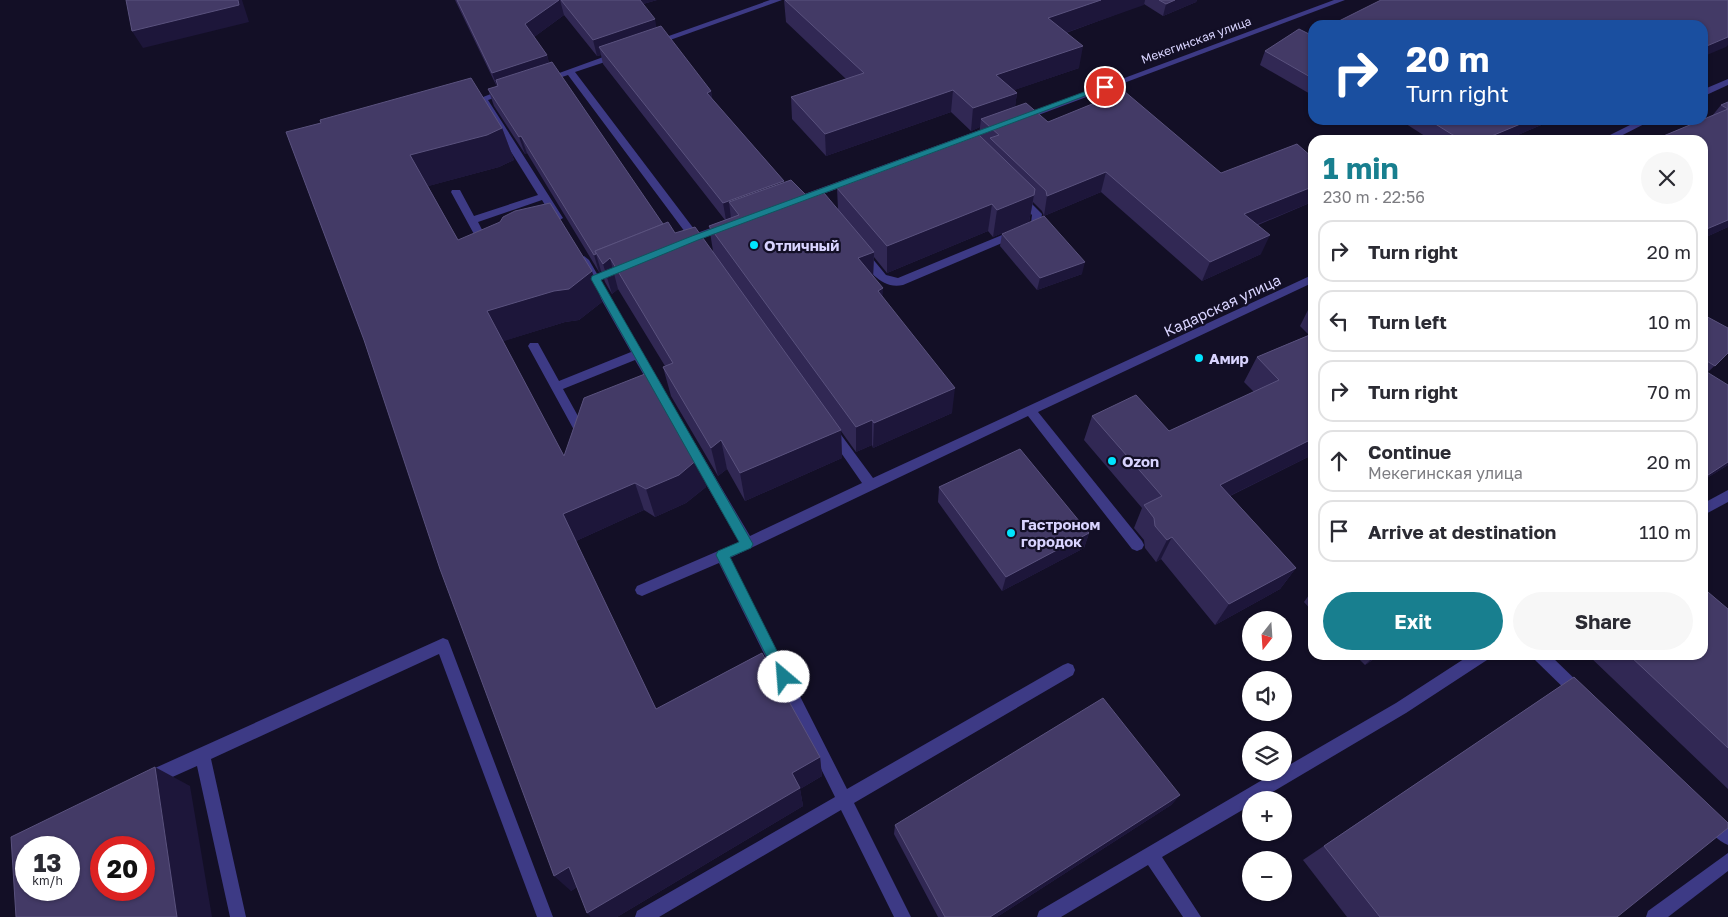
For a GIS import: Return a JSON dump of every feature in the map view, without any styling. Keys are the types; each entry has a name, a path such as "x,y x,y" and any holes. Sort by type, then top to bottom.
{"street":[{"path":"646,45 778,0"},
{"name":"Мекегинская улица","path":"786,204 816,198 964,143 1012,121 1341,0"},
{"path":"535,82 627,52"},
{"path":"570,72 706,254"},
{"path":"1708,91 1728,82"},
{"path":"518,88 482,99 565,229"},
{"path":"1616,135 1636,125"},
{"path":"857,248 882,278 899,282 1036,225 1037,214 1009,187"},
{"path":"456,192 485,245"},
{"path":"472,221 544,196"},
{"path":"677,245 731,224"},
{"path":"580,254 600,277 638,354 663,397"},
{"name":"Кадарская улица","path":"642,590 747,544 870,484 1308,281"},
{"path":"534,346 578,427"},
{"path":"556,387 638,354"},
{"path":"1030,410 1137,545"},
{"path":"824,421 870,484"},
{"path":"688,440 747,544"},
{"path":"1708,508 1726,499"},
{"path":"722,555 903,917"},
{"path":"132,787 443,645 545,917"},
{"path":"1045,917 1401,708 1474,660"},
{"path":"1545,660 1589,702"},
{"path":"643,917 1068,670"},
{"path":"202,755 238,917"},
{"path":"1700,810 1728,837"},
{"path":"1151,856 1193,917"},
{"path":"1654,917 1728,861"}],"building":[{"path":"126,0 238,0 239,5 132,31"},
{"path":"457,0 559,0 525,24 547,55 492,73"},
{"path":"561,0 640,0 655,19 593,40"},
{"path":"785,0 1101,0 1048,18 1083,46 996,75 1017,93 973,108 953,90 825,134 791,97 864,73"},
{"path":"1159,0 1175,0 1166,4"},
{"path":"1381,0 1728,0 1728,37 1708,45 1708,20 1341,20"},
{"path":"661,26 711,91 707,93 784,181 723,203 599,47"},
{"path":"1299,29 1308,34 1308,76 1265,51"},
{"path":"552,62 663,224 595,251 596,254 594,255 521,136 519,137 488,89 498,86 496,80"},
{"path":"471,78 502,128 487,135 410,155 458,240 500,222 503,217 515,211 550,203 592,271 569,289 554,291 487,311 564,456 584,398 650,372 699,458 679,475 646,489 635,483 563,514 656,709 762,653 820,757 792,773 800,788 587,913 569,867 554,876 440,569 364,340 286,132 321,123 320,120"},
{"path":"1124,91 1221,173 1297,144 1308,154 1308,189 1244,214 1270,235 1210,262 1106,172 1047,196 1046,191 990,138 999,135 981,119 1026,103 1048,122"},
{"path":"1728,102 1728,109 1721,105"},
{"path":"1728,109 1728,220 1708,228 1708,135 1666,135 1690,125 1708,125 1708,117"},
{"path":"1437,125 1518,125 1494,135 1453,135"},
{"path":"979,135 1035,189 1034,195 997,210 992,204 887,246 837,188"},
{"path":"791,180 809,198 824,193 874,252 858,258 883,288 878,291 955,388 874,423 872,420 856,427 709,226 739,215 729,202"},
{"path":"1044,216 1085,262 1040,278 1002,234"},
{"path":"668,222 675,233 695,227 841,430 740,473 721,440 711,448 663,367 673,363 610,258 603,264 595,251"},
{"path":"1708,317 1728,328 1728,353 1715,366 1708,362"},
{"path":"1308,336 1308,441 1220,485 1296,568 1229,604 1172,537 1167,540 1155,526 1154,518 1144,505 1162,496 1092,416 1136,395 1169,431 1279,380 1257,357"},
{"path":"1708,373 1728,385 1728,462 1708,475"},
{"path":"1020,449 1089,533 1006,577 939,487"},
{"path":"1708,592 1728,609 1728,748 1634,660 1708,660"},
{"path":"1574,677 1728,823 1728,828 1617,917 1380,917 1324,846"},
{"path":"1103,698 1180,795 990,917 945,917 895,825"},
{"path":"155,767 177,917 16,917 11,837"}],"place":[{"name":"Отличный","path":"754,245"},
{"name":"Амир","path":"1199,358"},
{"name":"Ozon","path":"1112,461"},
{"name":"Гастроном городок","path":"1011,533"}],"route":[{"path":"784,677 722,555 747,544 596,279 695,238 1105,87"}]}
